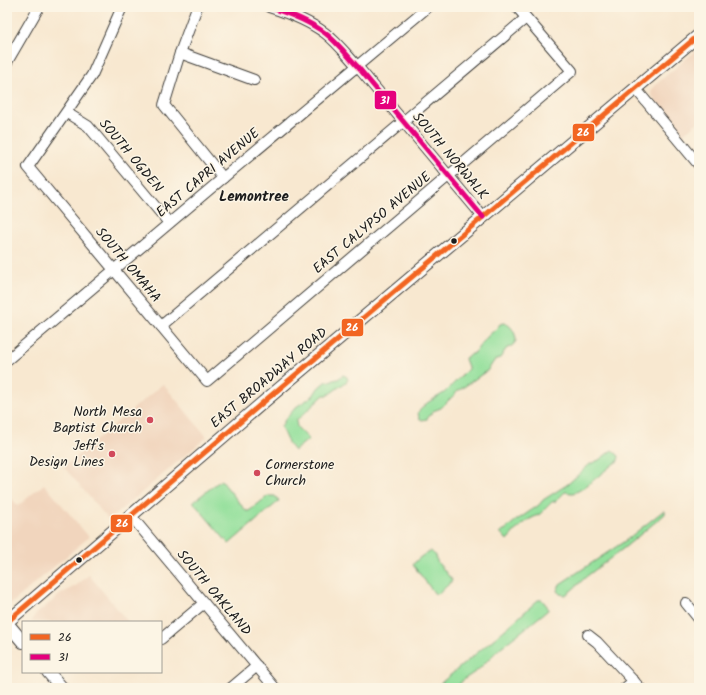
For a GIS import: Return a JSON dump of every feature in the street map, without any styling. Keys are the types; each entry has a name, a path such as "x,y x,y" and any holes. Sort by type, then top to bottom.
{"main road":[{"name":"EAST BROADWAY ROAD","path":"7,623 131,516 699,35"},
{"path":"7,623 22,641"},
{"path":"49,673 62,688"}],"street":[{"path":"7,62 39,7"},
{"path":"67,113 92,75 122,7"},
{"path":"198,7 180,53 164,105 223,178"},
{"name":"EAST CAPRI AVENUE","path":"7,360 428,7"},
{"path":"160,326 526,18 517,7"},
{"name":"SOUTH NORWALK","path":"273,8 304,21 325,33 357,66 483,217"},
{"name":"EAST CALYPSO AVENUE","path":"208,381 572,71 526,18"},
{"path":"180,53 254,80"},
{"path":"635,88 699,165"},
{"name":"SOUTH OMAHA","path":"67,113 28,167 160,326 208,381"},
{"name":"SOUTH OGDEN","path":"67,113 88,126 169,223"},
{"name":"SOUTH OAKLAND","path":"131,516 275,688"},
{"path":"162,638 204,603"},
{"path":"686,603 699,619"},
{"path":"588,635 597,642 637,684 625,688"},
{"path":"231,688 257,666"}],"shaded area":[{"path":"699,48 699,121 683,134 651,94 654,86"},
{"path":"163,384 207,437 109,520 64,467"},
{"path":"44,484 89,537 13,602 7,605 7,493 18,506"},
{"path":"89,575 127,621 32,621 35,615 61,594 77,585"}],"green space":[{"path":"503,323 511,327 514,332 516,341 513,345 506,349 500,358 494,361 488,370 458,391 441,408 433,411 427,419 422,420 419,418 418,412 427,403 444,393 468,369 465,359 466,357 474,353 488,336 500,324"},
{"path":"343,375 347,377 348,380 346,382 328,395 324,395 296,421 297,427 309,439 294,451 281,427 284,421 296,407 313,396 318,388 325,382 338,379"},
{"path":"612,450 619,456 618,461 582,489 572,493 565,492 540,514 528,520 507,540 500,532 539,505 543,500 568,484 590,464 599,460"},
{"path":"221,480 246,511 249,511 268,496 275,496 279,501 229,544 193,502"},
{"path":"665,511 665,514 587,576 571,591 565,595 560,594 557,591 560,584 625,541"},
{"path":"431,551 438,563 452,580 440,593 435,594 413,565 426,553"},
{"path":"538,600 542,600 547,606 548,610 501,647 478,670 463,680 455,688 435,688 500,634"}],"transit line":[{"name":"31","path":"269,7 305,21 334,40 483,217"},
{"name":"26","path":"7,622 267,399 699,35"}],"place":[{"name":"North Mesa Baptist Church","path":"150,420"},
{"name":"Jeff's Design Lines","path":"112,454"},
{"name":"Cornerstone Church","path":"257,473"}],"district":[{"name":"Lemontree","path":"254,197"}]}
